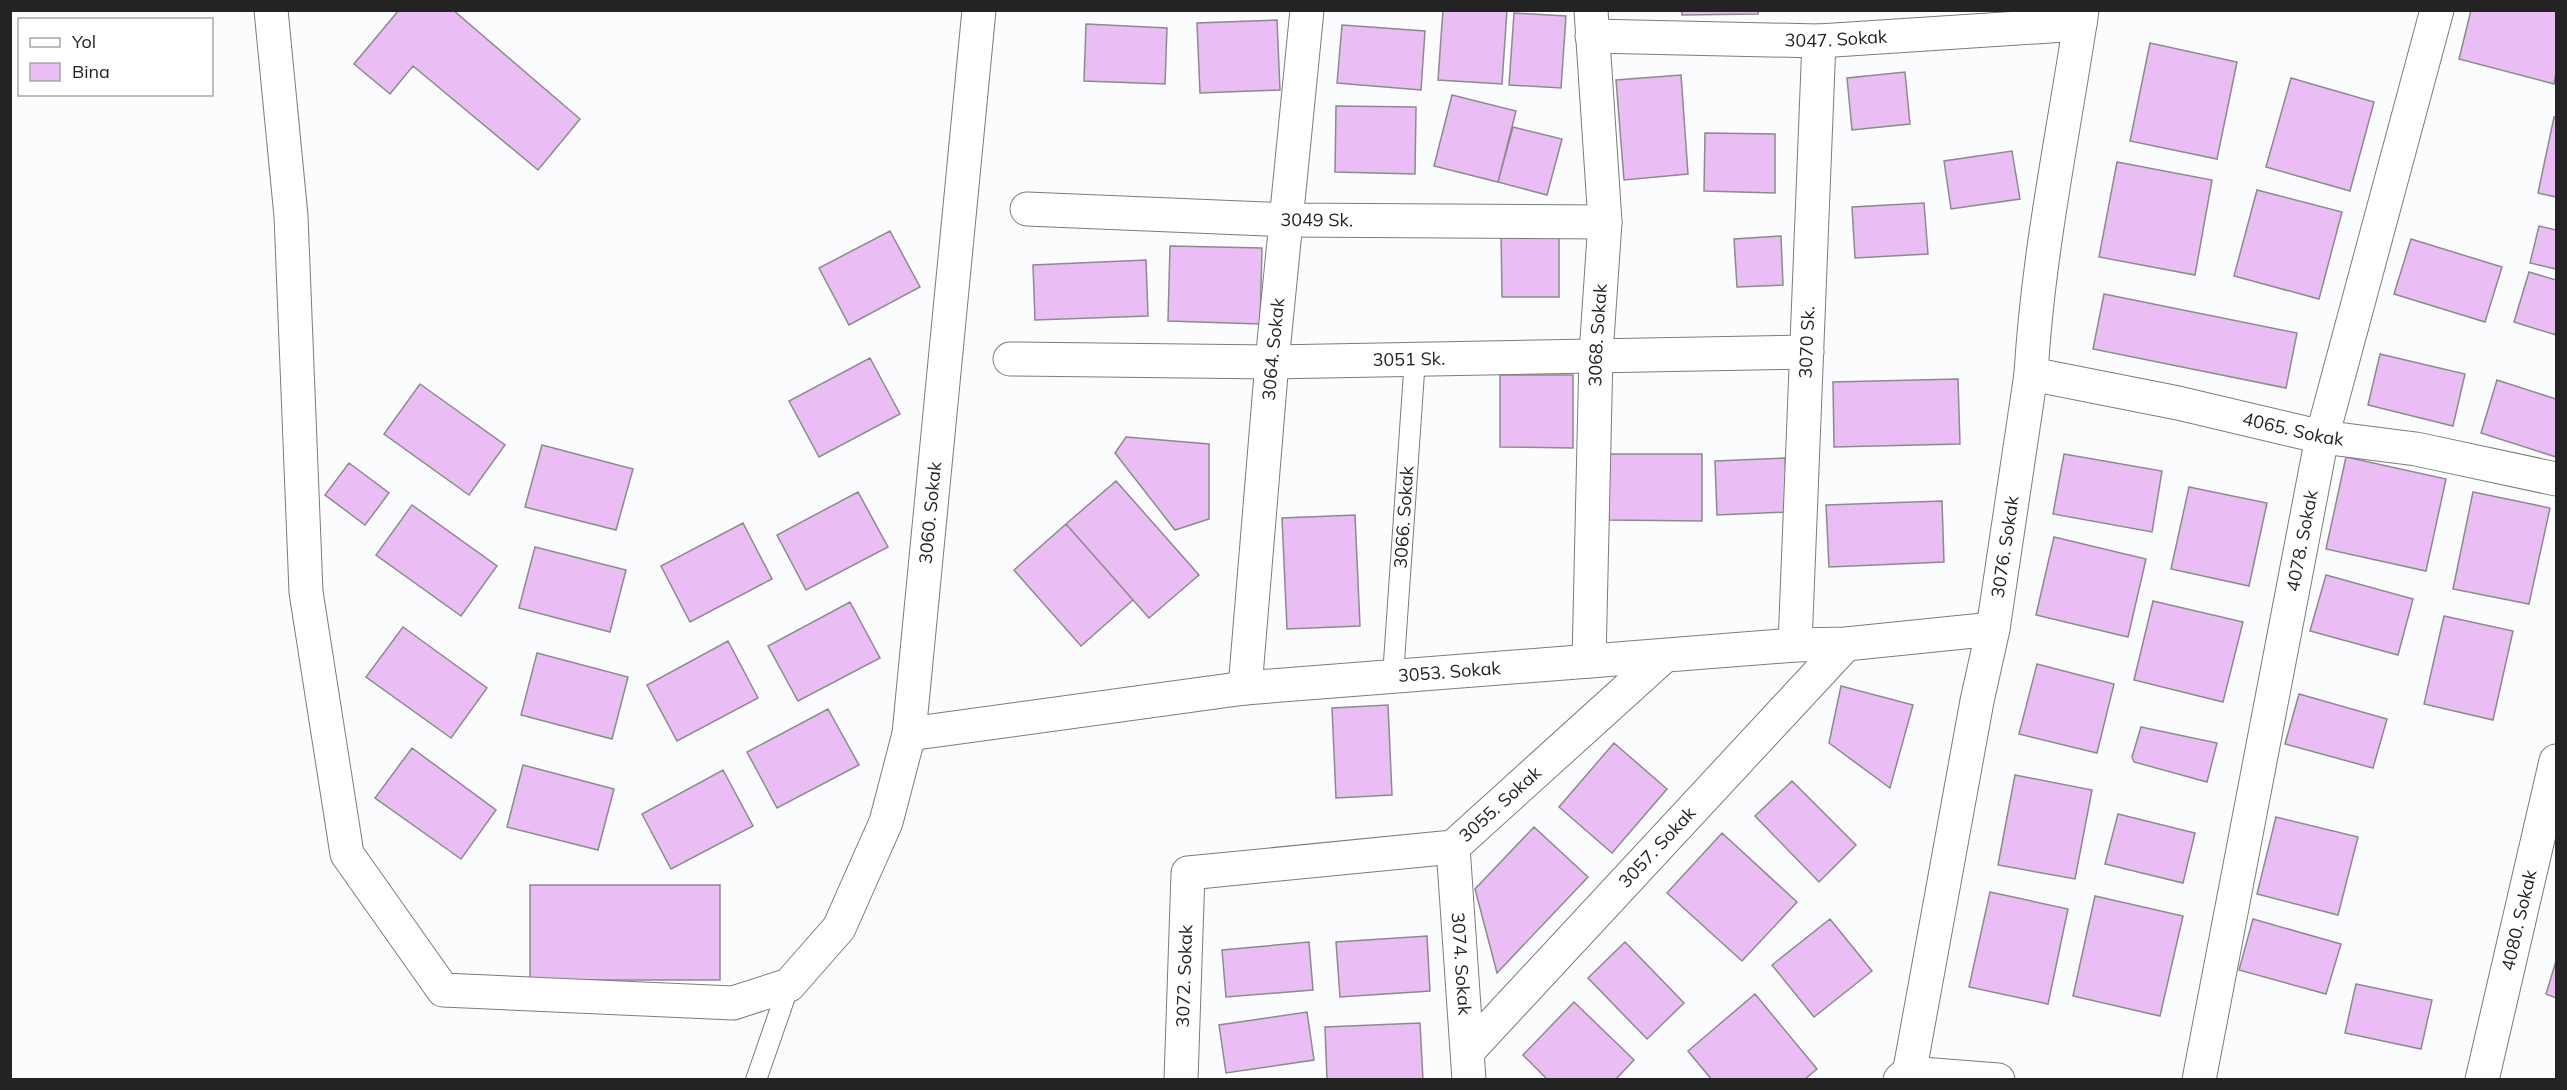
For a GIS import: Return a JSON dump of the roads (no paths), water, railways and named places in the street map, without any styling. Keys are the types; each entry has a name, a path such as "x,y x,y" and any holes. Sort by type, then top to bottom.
{"street":[{"path":"271,10 291,216 306,592 348,854 443,990 733,1002 789,985"},
{"name":"3060. Sokak","path":"789,985 839,928 886,822 909,734 979,10"},
{"name":"3064. Sokak","path":"1245,688 1272,362 1288,220 1307,10"},
{"name":"4078. Sokak","path":"2199,1080 2322,437 2437,10"},
{"name":"3047. Sokak","path":"1591,23 1819,41 2081,17"},
{"name":"3076. Sokak","path":"1905,1078 1977,701 1993,629 2031,374 2033,340 2054,189 2081,17"},
{"name":"3068. Sokak","path":"1589,661 1596,354 1605,222 1591,23"},
{"name":"3070 Sk.","path":"1795,645 1819,41"},
{"name":"3049 Sk.","path":"1027,209 1288,220 1605,222"},
{"name":"3051 Sk.","path":"1010,359 1272,362 1596,354 1807,352"},
{"name":"4065. Sokak","path":"2031,374 2178,403 2322,437 2416,449 2556,479"},
{"name":"3053. Sokak","path":"909,734 1245,688 1795,645 1846,644 1993,629"},
{"name":"3057. Sokak","path":"1468,1065 1846,644"},
{"name":"3055. Sokak","path":"1188,873 1453,847 1664,656"},
{"name":"4080. Sokak","path":"2482,1080 2556,766"},
{"name":"3074. Sokak","path":"1453,847 1468,1065"},
{"name":"3072. Sokak","path":"1181,1080 1188,873"},
{"path":"1905,1078 1998,1080"}],"lane":[{"name":"3066. Sokak","path":"1393,676 1415,358"},
{"path":"756,1080 789,985"}]}
